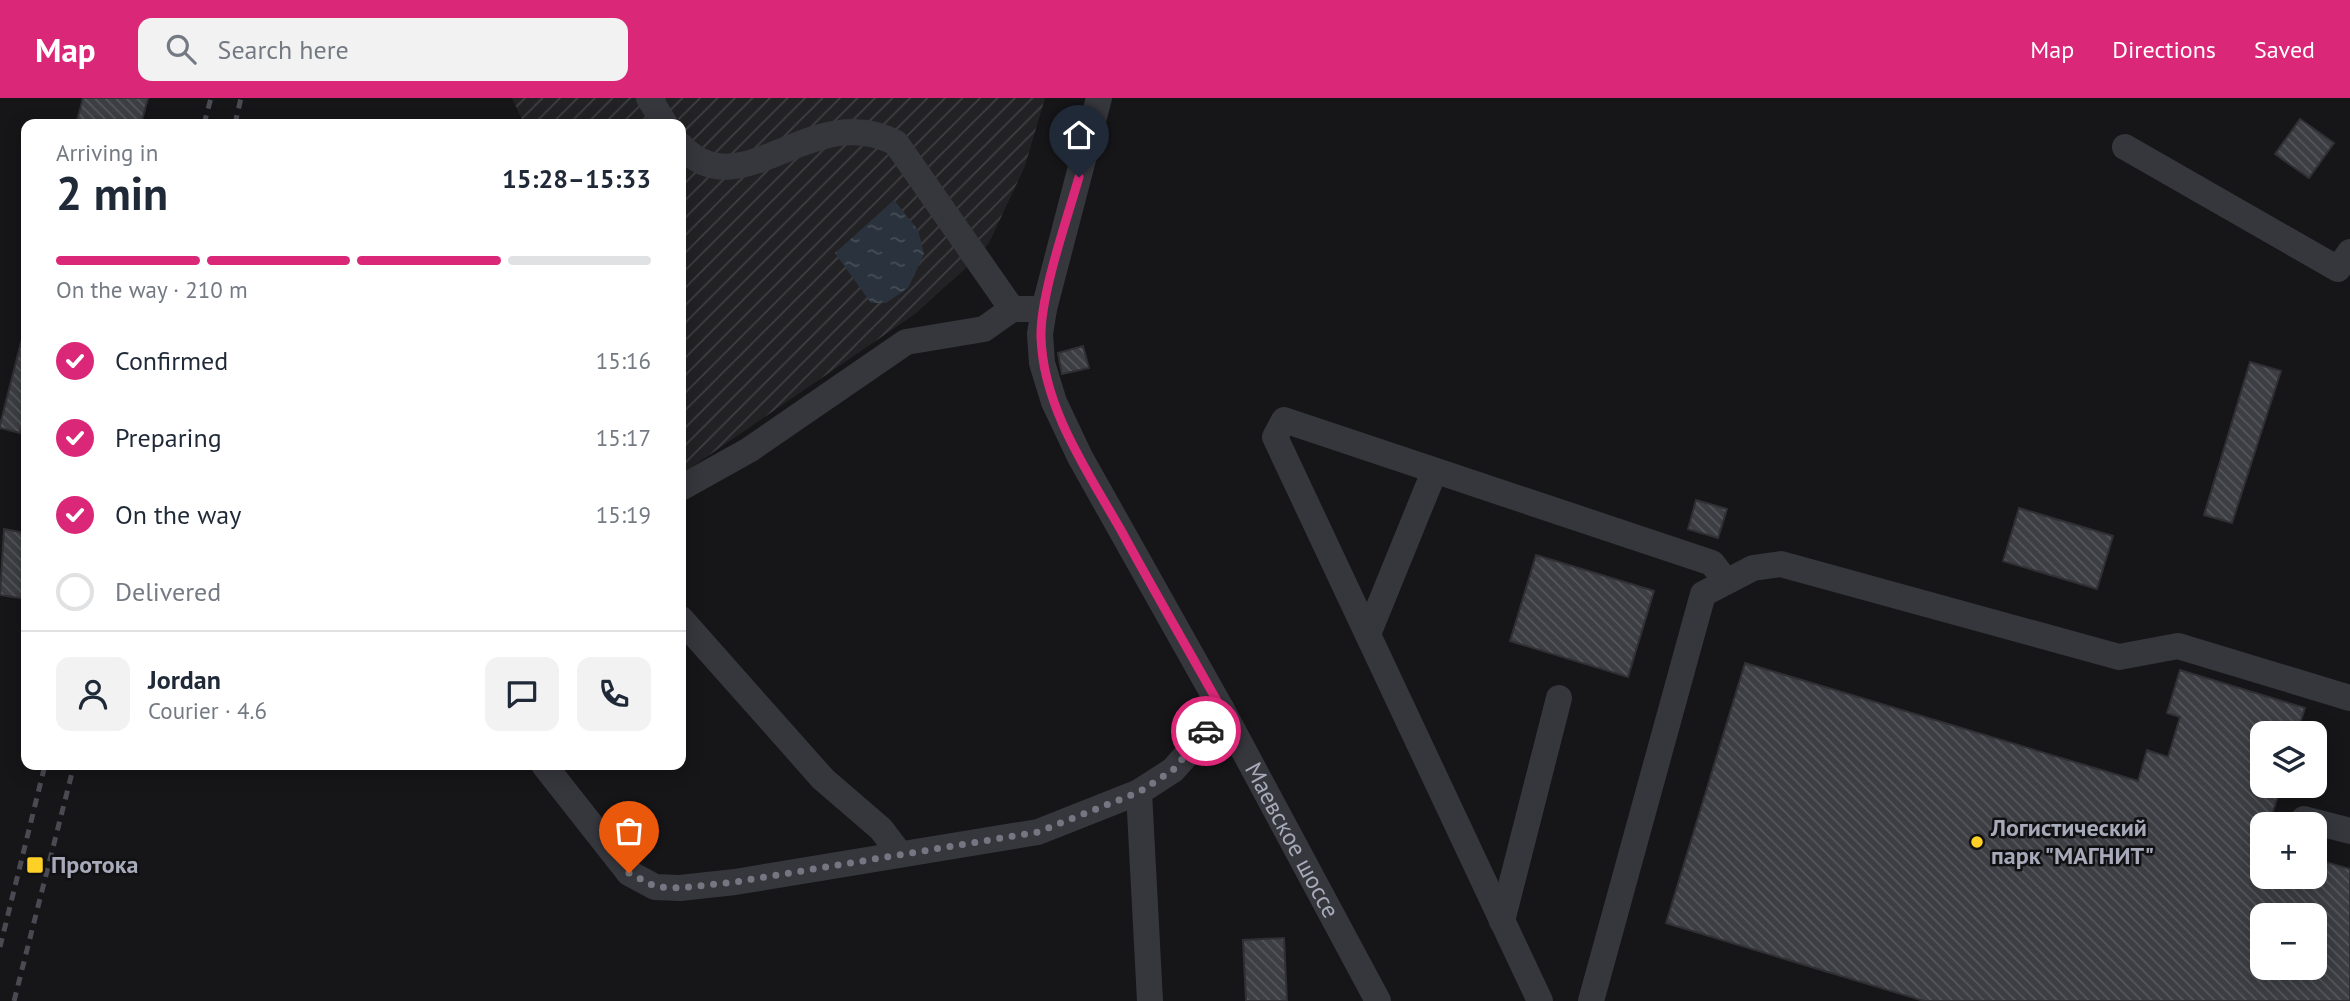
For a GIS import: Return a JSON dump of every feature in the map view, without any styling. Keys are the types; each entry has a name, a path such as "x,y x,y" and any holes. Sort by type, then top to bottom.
{"street":[{"path":"649,98 662,119"},
{"name":"Маевское шоссе","path":"1099,98 1044,309 1042,363 1054,402 1080,457 1221,708 1378,1001"},
{"path":"686,151 695,160 730,166 801,132 833,122 860,123 881,131 897,143 1012,309"},
{"path":"2125,147 2338,269 2350,251"},
{"path":"686,485 749,450 906,342 984,329 1012,309 1044,309"},
{"path":"1540,1001 1276,437 1284,420 1712,563 1725,580"},
{"path":"1368,634 1434,472"},
{"path":"1591,1001 1703,594 1725,580 1753,568 1781,564 2119,657 2178,646 2350,698"},
{"path":"686,625 823,779 881,829 901,854"},
{"path":"1502,921 1559,698"},
{"path":"548,770 629,873 656,887 680,888 735,882 1038,832 1139,792 1173,770 1198,742 1221,708"},
{"path":"1139,792 1150,1001"},
{"path":"2327,825 2350,831"}],"shaded area":[{"path":"512,98 1045,98 1025,166 989,243 977,258 915,314 686,471 686,119 522,119"}],"water":[{"path":"894,200 918,230 924,254 908,288 886,303 871,303 835,253"}],"building":[{"path":"83,98 148,98 142,119 77,119"},
{"path":"2300,119 2334,143 2309,178 2275,154"},
{"path":"21,342 20,433 0,428"},
{"path":"1083,346 1089,368 1062,374 1058,353"},
{"path":"2250,362 2281,371 2232,523 2204,515"},
{"path":"1696,500 1727,509 1718,538 1688,529"},
{"path":"2019,508 2113,536 2097,589 2003,561"},
{"path":"4,529 21,532 21,598 0,595"},
{"path":"1536,555 1654,591 1628,677 1510,641"},
{"name":"Логистический парк \"МАГНИТ\"","path":"1745,663 2138,781 2147,750 2168,757 2180,717 2167,713 2180,670 2305,708 2301,721 2250,721 2250,798 2277,798 2273,812 2250,812 2250,889 2327,889 2327,862 2350,869 2350,1001 1924,1001 1666,923"},
{"path":"1284,938 1287,1001 1246,1001 1243,940"}],"railway":[{"path":"205,119 211,98"},
{"path":"236,119 241,98"},
{"path":"0,947 44,770"},
{"path":"14,1001 73,770"}],"way so far":[{"path":"629,873 656,887 680,888 735,882 1038,832 1139,792 1173,770 1206,731"}],"place":[{"name":"Логистический парк \"МАГНИТ\"","path":"1977,842"},
{"name":"Протока","path":"35,865"}],"route":[{"path":"1079,177 1044,309 1042,363 1054,402 1080,457 1221,708 1206,731"}]}
